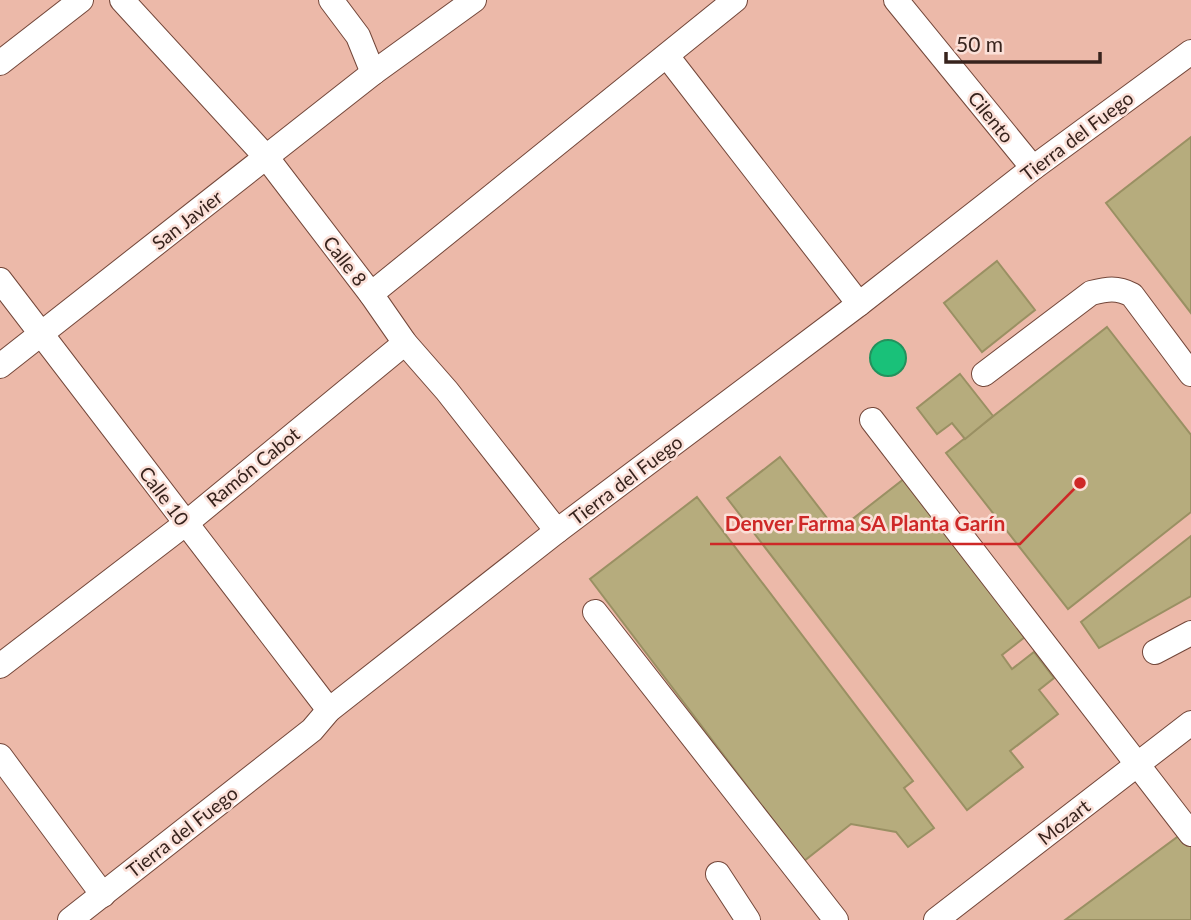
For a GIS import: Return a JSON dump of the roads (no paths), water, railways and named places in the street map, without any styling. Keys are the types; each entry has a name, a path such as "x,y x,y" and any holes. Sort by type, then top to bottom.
{"street":[{"path":"0,63 81,0"},
{"name":"Calle 8","path":"122,0 267,158 405,343 447,391 557,531"},
{"path":"331,0 358,36 373,73"},
{"name":"San Javier","path":"0,366 373,73 474,0"},
{"path":"371,294 736,0"},
{"name":"Cilento","path":"896,0 1032,169"},
{"name":"Tierra del Fuego","path":"70,920 312,730 329,710 557,531 1032,169 1191,52"},
{"path":"667,56 859,303"},
{"name":"Calle 10","path":"0,280 329,710"},
{"path":"984,374 1091,293 1120,289 1132,295 1191,374"},
{"name":"Ramón Cabot","path":"0,666 185,524 405,343"},
{"path":"872,420 1191,834"},
{"path":"595,612 835,920"},
{"path":"1155,652 1191,633"},
{"name":"Mozart","path":"936,920 963,912 1137,765 1191,723"},
{"path":"0,756 103,895"},
{"path":"718,874 748,920"}],"place":[{"name":"Denver Farma SA Planta Garín","path":"1080,483"}]}
